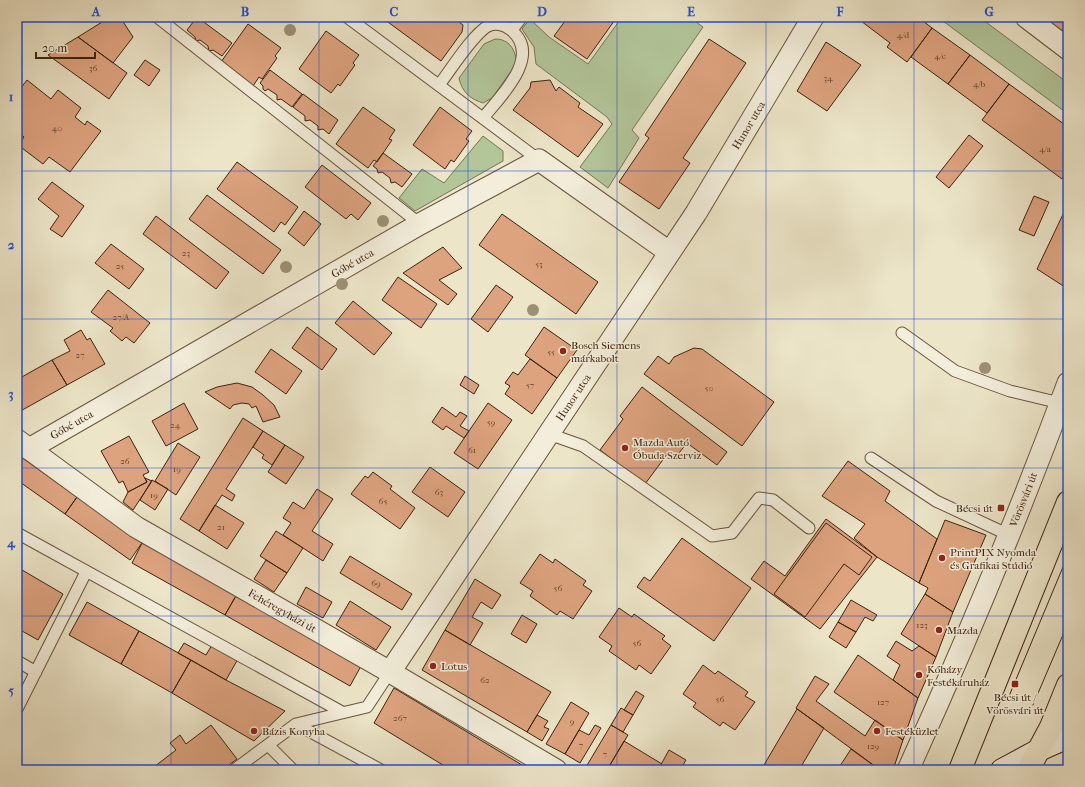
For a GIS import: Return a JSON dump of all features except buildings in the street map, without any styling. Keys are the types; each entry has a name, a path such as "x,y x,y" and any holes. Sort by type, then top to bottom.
{"main road":[{"path":"960,770 1068,502"},
{"path":"1028,770 1041,749 1068,685"},
{"path":"1002,770 1041,749 1068,737"}],"street":[{"name":"Hunor utca","path":"390,672 696,213 813,17"},
{"path":"1026,17 1068,49"},
{"name":"Góbé utca","path":"23,445 420,224 539,160"},
{"path":"539,160 670,252"},
{"name":"Vörösvári út","path":"908,770 1030,486 1068,383"},
{"name":"Fehéregyházi út","path":"23,445 136,527 390,672 556,770"}],"lane":[{"path":"157,17 420,224"},
{"path":"347,17 539,160"},
{"path":"512,30 522,17"},
{"path":"439,85 483,30 494,24 506,26 512,30 522,46 521,66 517,75 483,118"},
{"path":"902,333 955,372 1010,391 1060,403"},
{"path":"549,434 583,446 712,536 732,534 758,498 773,500 809,528"},
{"path":"871,458 936,501 1009,535"},
{"path":"17,533 342,712"},
{"path":"17,709 86,572"},
{"path":"17,661 36,672"},
{"path":"234,770 296,724 367,707 390,672"},
{"path":"296,724 381,770"},
{"path":"268,745 293,770"}],"green space":[{"path":"622,17 689,17 703,27 632,130 639,138 608,188 580,167 612,124 607,117 536,64 534,47 522,29 530,19 549,37 588,64"},
{"path":"946,17 979,17 1068,83 1068,114 943,21"},
{"path":"495,39 500,39 511,46 517,63 492,98 483,103 470,97 464,91 459,78 484,44"},
{"path":"483,136 503,151 503,161 415,211 399,198 422,169 444,183"}],"tram line":[{"path":"1007,701 1068,555"},
{"path":"1033,705 1068,623"}],"place":[{"name":"Bosch Siemens márkabolt","path":"563,351"},
{"name":"Mazda Autó Óbuda Szerviz","path":"625,448"},
{"name":"Bécsi út","path":"1001,508"},
{"name":"PrintPIX Nyomda és Grafikai Stúdió","path":"942,558"},
{"name":"Mazda","path":"939,630"},
{"name":"Lotus","path":"433,666"},
{"name":"Kőházy Festékáruház","path":"919,675"},
{"name":"Bécsi út / Vörösvári út","path":"1015,684"},
{"name":"Bázis Konyha","path":"254,731"},
{"name":"Festéküzlet","path":"877,731"}]}
